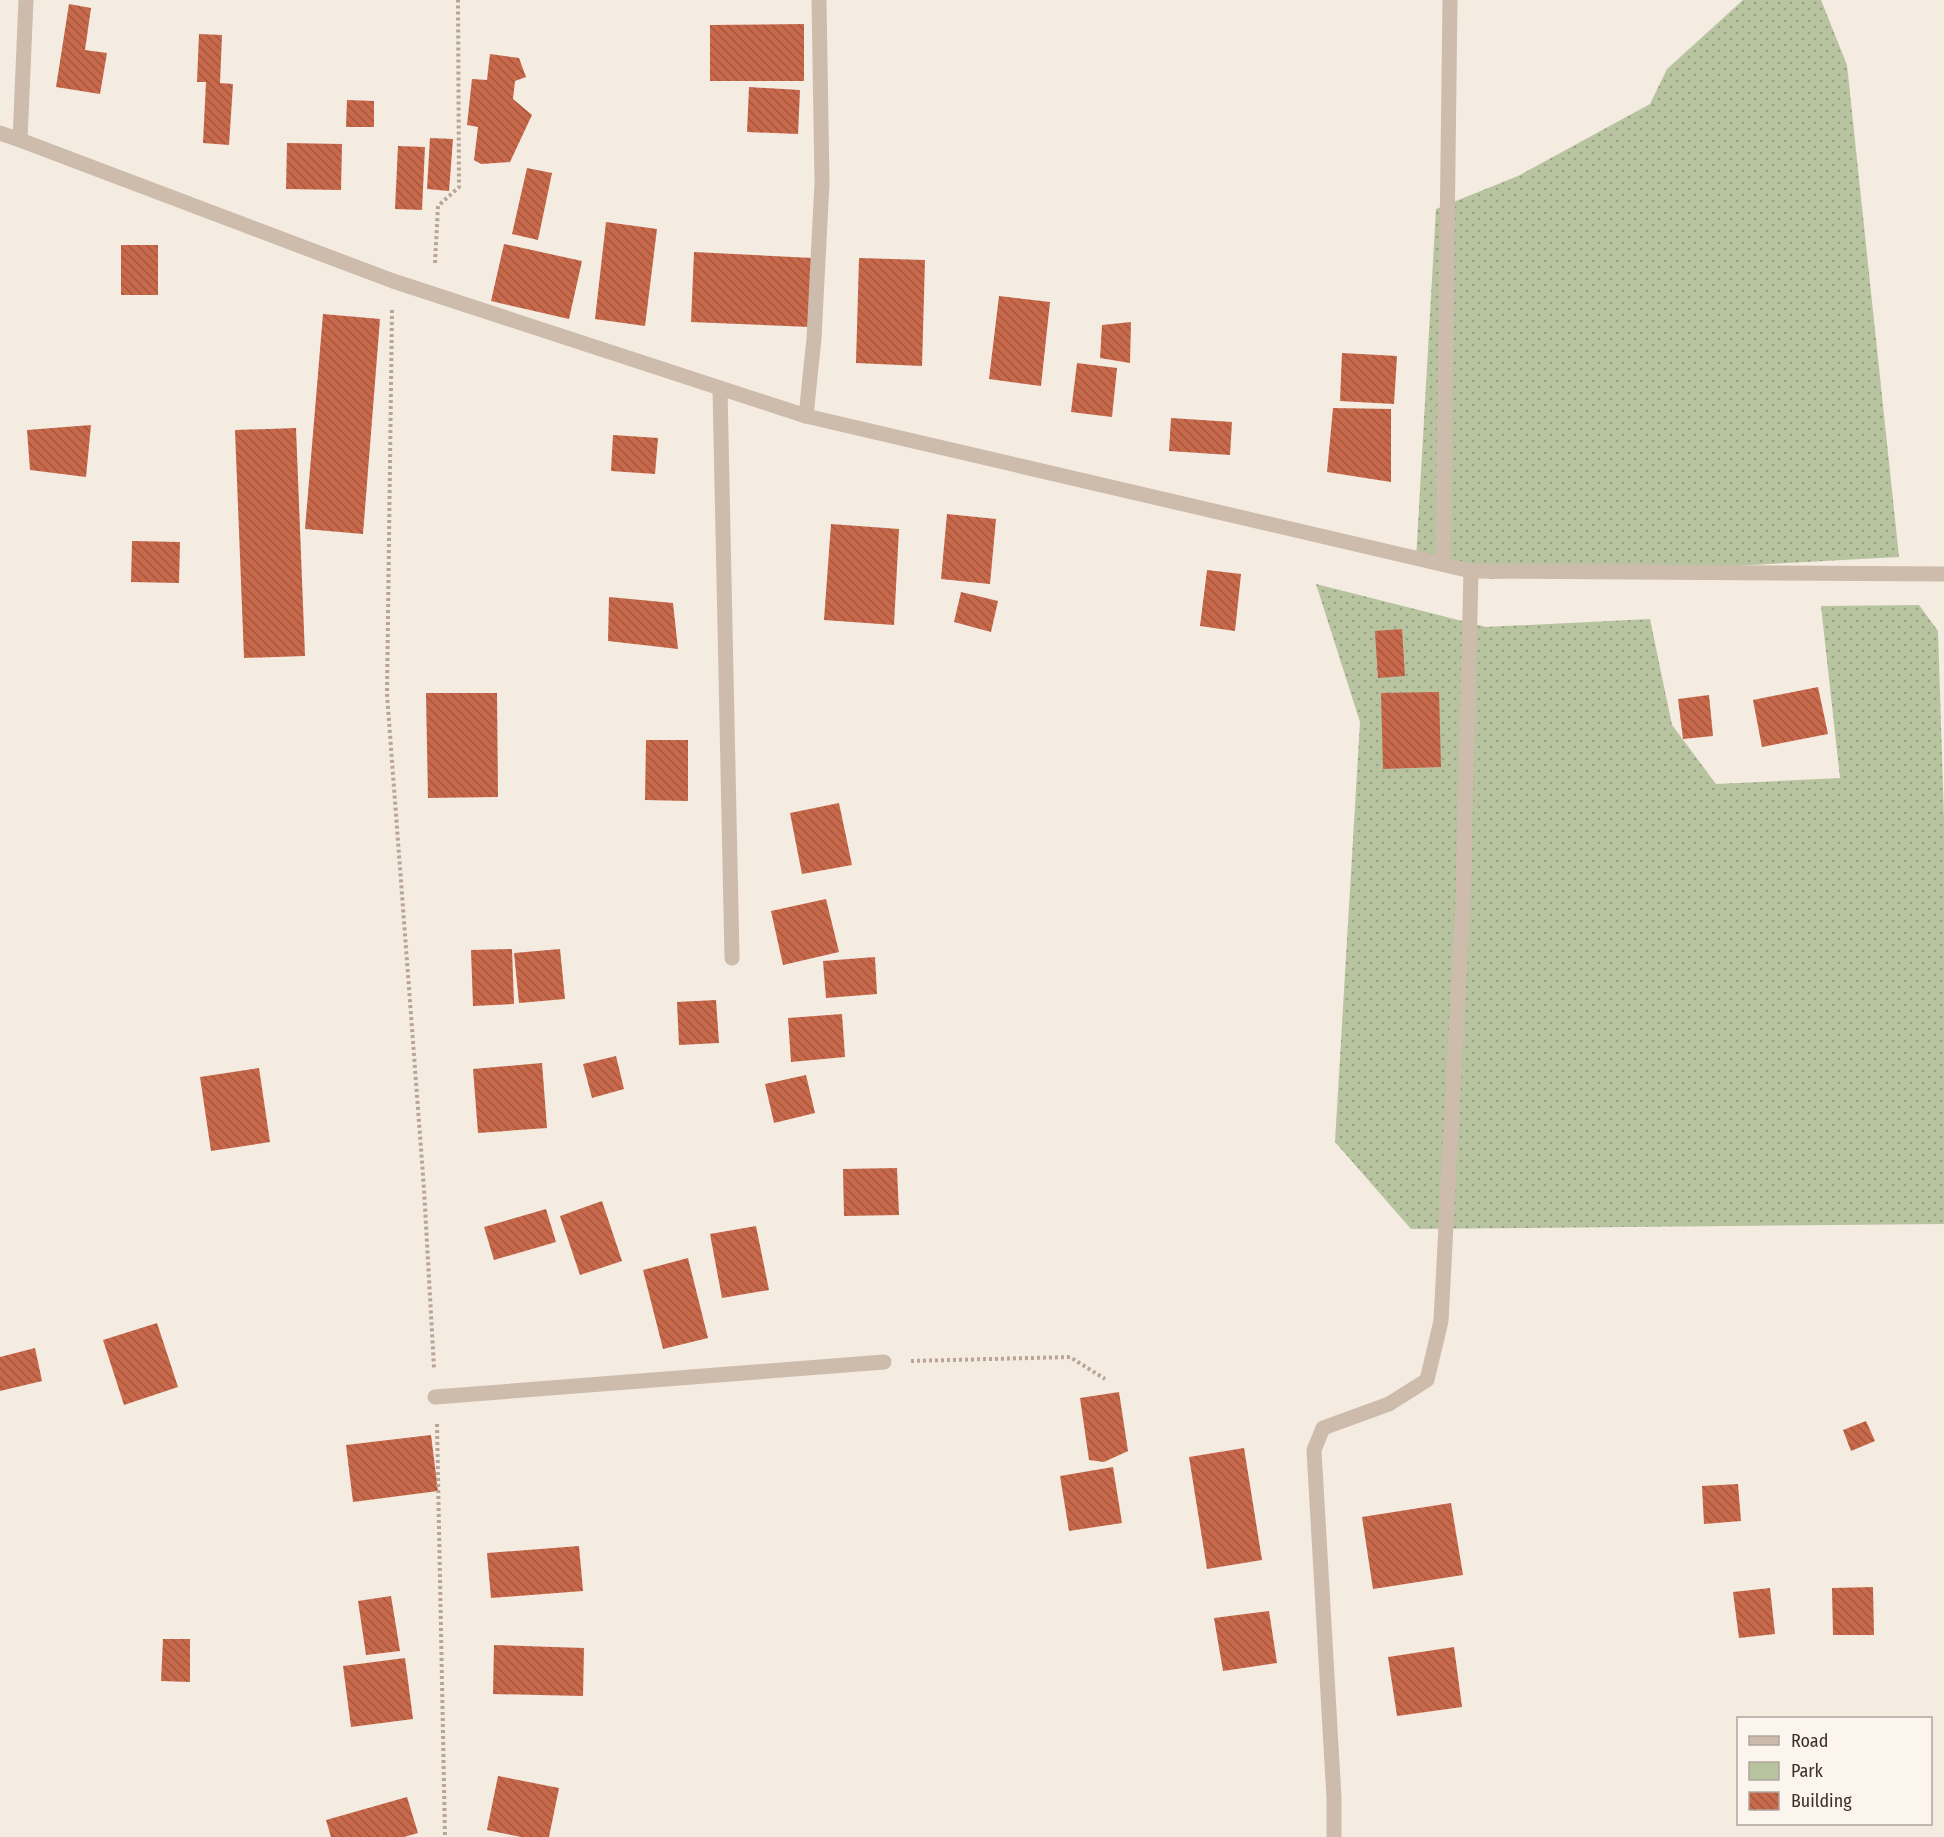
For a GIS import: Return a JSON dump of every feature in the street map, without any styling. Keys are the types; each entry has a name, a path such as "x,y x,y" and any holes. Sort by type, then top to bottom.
{"street":[{"path":"20,140 26,0"},
{"path":"806,416 814,339 822,183 819,0"},
{"path":"1443,564 1450,0"},
{"path":"0,133 393,281 806,416 1472,571 1944,574"},
{"path":"720,389 732,958"},
{"path":"1334,1837 1334,1798 1314,1450 1323,1428 1389,1404 1426,1380 1440,1321 1463,900 1472,571"},
{"path":"435,1397 884,1362"}],"path":[{"path":"433,294 438,206 459,187 458,0"},
{"path":"393,281 387,694 424,1189 440,1482 446,1837"},
{"path":"884,1362 1070,1357 1105,1379"}],"green space":[{"path":"1743,0 1821,0 1847,65 1899,557 1491,579 1416,560 1436,209 1518,176 1650,104 1667,69"},
{"path":"1316,584 1486,627 1650,619 1672,725 1716,784 1840,778 1821,606 1919,605 1938,631 1944,818 1944,1224 1411,1229 1335,1142 1360,722"}],"building":[{"path":"69,4 91,8 85,50 107,53 100,94 56,87"},
{"path":"804,24 804,81 710,81 710,25"},
{"path":"199,34 222,35 220,83 233,84 229,145 203,143 206,82 197,82"},
{"path":"490,54 519,58 526,77 515,81 513,99 532,115 510,162 481,164 474,160 478,127 467,125 472,79 487,80"},
{"path":"749,87 800,90 798,134 747,132"},
{"path":"347,100 374,101 374,127 346,127"},
{"path":"430,138 453,139 449,191 427,189"},
{"path":"287,143 342,144 341,190 286,189"},
{"path":"398,146 425,147 422,210 395,209"},
{"path":"527,168 552,173 538,240 512,234"},
{"path":"606,222 657,229 645,326 595,319"},
{"path":"504,244 582,261 569,319 491,301"},
{"path":"121,245 158,245 158,295 121,295"},
{"path":"694,252 813,258 810,327 691,322"},
{"path":"859,258 925,260 922,366 856,363"},
{"path":"999,296 1050,302 1041,386 989,379"},
{"path":"323,314 380,319 363,534 305,529"},
{"path":"1131,322 1130,363 1100,358 1102,325"},
{"path":"1342,353 1397,356 1394,404 1340,401"},
{"path":"1077,363 1117,368 1112,417 1071,412"},
{"path":"1333,408 1391,409 1391,482 1327,472"},
{"path":"1171,418 1232,422 1230,455 1169,451"},
{"path":"91,425 86,477 30,470 27,430"},
{"path":"296,428 305,656 244,658 235,430"},
{"path":"613,435 658,438 655,474 611,471"},
{"path":"947,514 996,519 990,584 941,579"},
{"path":"831,524 899,529 894,625 824,620"},
{"path":"132,541 180,542 179,583 131,582"},
{"path":"1207,570 1241,574 1235,631 1200,626"},
{"path":"961,592 998,601 991,632 954,622"},
{"path":"609,597 673,603 678,649 608,641"},
{"path":"1402,629 1405,676 1378,678 1375,631"},
{"path":"1818,687 1828,734 1762,747 1753,700"},
{"path":"1439,692 1441,767 1383,769 1381,693"},
{"path":"426,693 497,693 498,797 428,798"},
{"path":"1709,695 1713,736 1683,739 1678,699"},
{"path":"646,740 688,740 688,801 645,800"},
{"path":"839,803 852,865 802,874 790,813"},
{"path":"826,899 839,952 783,965 771,911"},
{"path":"512,949 514,1004 473,1006 471,950"},
{"path":"560,949 565,999 519,1003 514,953"},
{"path":"875,957 877,994 826,998 823,961"},
{"path":"716,1000 719,1043 679,1045 677,1002"},
{"path":"842,1014 845,1057 791,1062 788,1018"},
{"path":"616,1056 624,1089 592,1098 583,1064"},
{"path":"542,1063 547,1128 478,1133 473,1069"},
{"path":"259,1068 270,1142 211,1151 200,1077"},
{"path":"806,1075 815,1113 774,1123 765,1084"},
{"path":"897,1168 899,1215 844,1216 843,1169"},
{"path":"602,1201 622,1261 580,1275 560,1216"},
{"path":"546,1209 556,1242 494,1260 484,1227"},
{"path":"756,1226 769,1290 722,1298 710,1234"},
{"path":"688,1258 708,1338 663,1349 643,1270"},
{"path":"157,1323 178,1387 124,1405 103,1340"},
{"path":"35,1348 42,1381 0,1391 0,1357"},
{"path":"1119,1392 1128,1451 1104,1462 1089,1460 1080,1398"},
{"path":"1866,1421 1875,1441 1851,1451 1843,1430"},
{"path":"431,1435 438,1491 353,1502 346,1445"},
{"path":"1244,1448 1262,1560 1207,1569 1189,1457"},
{"path":"1113,1467 1122,1523 1069,1531 1060,1476"},
{"path":"1738,1484 1741,1521 1704,1524 1702,1486"},
{"path":"1451,1503 1463,1575 1373,1589 1362,1517"},
{"path":"579,1546 583,1591 491,1598 487,1553"},
{"path":"1873,1587 1874,1635 1833,1635 1832,1588"},
{"path":"1770,1588 1775,1634 1739,1638 1733,1592"},
{"path":"391,1596 400,1651 366,1655 358,1601"},
{"path":"1269,1611 1277,1663 1223,1671 1214,1618"},
{"path":"163,1639 190,1639 190,1682 161,1681"},
{"path":"494,1645 584,1648 583,1696 493,1694"},
{"path":"1454,1647 1462,1707 1397,1716 1388,1657"},
{"path":"405,1658 413,1719 351,1727 343,1666"},
{"path":"498,1776 559,1788 549,1837 521,1837 487,1830"},
{"path":"407,1797 418,1833 404,1837 331,1837 326,1820"}]}
